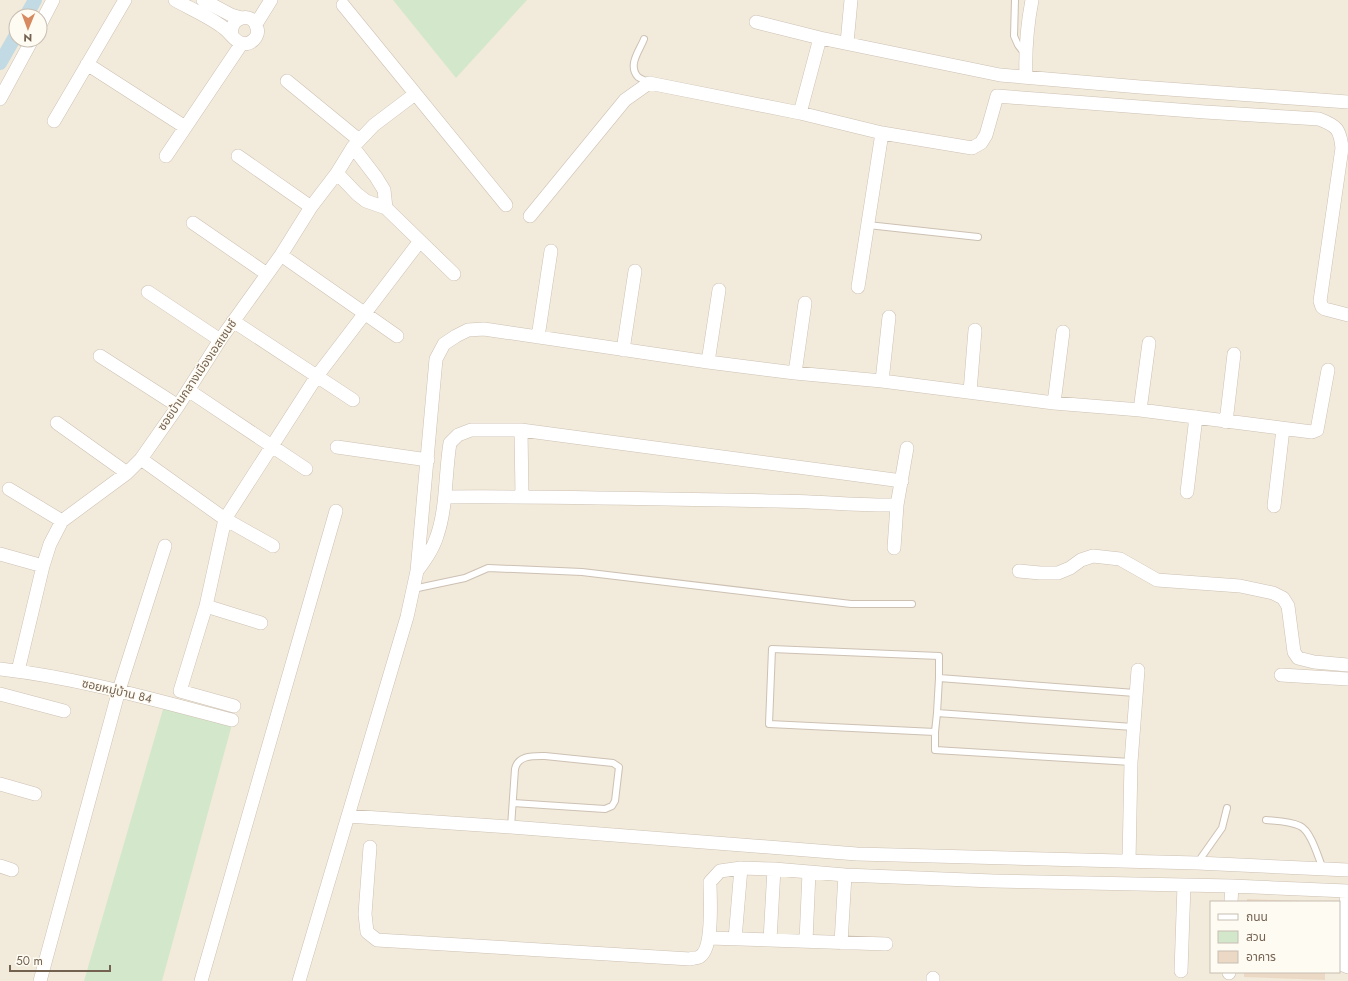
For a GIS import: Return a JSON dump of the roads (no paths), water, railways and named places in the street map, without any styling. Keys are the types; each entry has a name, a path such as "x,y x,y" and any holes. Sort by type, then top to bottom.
{"street":[{"path":"48,10 53,0"},
{"path":"54,121 125,0"},
{"path":"175,0 222,27 237,39 250,42 256,36 258,28 249,18 241,18 230,15 203,0"},
{"path":"256,24 271,0"},
{"path":"847,43 851,0"},
{"path":"1026,77 1025,54 1027,26 1032,0"},
{"path":"342,5 506,205"},
{"path":"237,39 232,27 237,20 241,18"},
{"path":"756,22 820,38 1000,75 1348,102"},
{"path":"800,113 820,38"},
{"path":"166,156 237,39"},
{"path":"0,99 28,48"},
{"path":"87,64 185,127"},
{"path":"530,216 625,100 649,83 800,113 882,133 972,148 981,143 986,135 997,96 1000,75"},
{"path":"287,81 356,143 384,190 386,208"},
{"name":"ซอยบ้านกลางเมืองเอสเซนซ์","path":"18,671 43,566 50,544 62,521 127,473 141,459 178,406 220,340 281,256 311,207 337,173 356,143 374,125 415,94"},
{"path":"997,96 1319,119 1332,124 1337,129 1341,137 1342,148 1320,302 1322,307 1325,309 1348,314"},
{"path":"858,287 882,133"},
{"path":"238,156 311,207"},
{"path":"337,173 356,194 366,201 386,208 454,274"},
{"path":"193,223 267,274"},
{"path":"234,706 180,691 206,606 225,519 317,376 420,241"},
{"path":"538,337 551,251"},
{"path":"281,256 397,336"},
{"path":"623,350 635,271"},
{"path":"708,362 719,290"},
{"path":"148,292 220,340"},
{"path":"795,373 805,303"},
{"path":"882,381 888,317"},
{"path":"233,321 353,400"},
{"path":"299,981 407,617 417,571 436,359 444,344 468,330 484,329 623,350 795,373 882,381 1054,403 1140,410 1312,432 1317,430 1328,370"},
{"path":"970,392 975,330"},
{"path":"1054,403 1063,332"},
{"path":"1140,410 1149,342"},
{"path":"1226,422 1234,354"},
{"path":"100,356 178,406"},
{"path":"188,390 306,468"},
{"path":"1187,492 1196,418"},
{"path":"57,423 127,473"},
{"path":"1274,506 1283,429"},
{"path":"417,571 430,554 438,535 445,497 450,443 458,435 471,430 521,430 902,481"},
{"path":"521,430 522,496"},
{"path":"337,447 428,460"},
{"path":"894,548 897,504 907,448"},
{"path":"141,459 225,519 272,546"},
{"path":"9,489 62,521"},
{"path":"445,497 522,496 797,501 876,506 897,504"},
{"path":"201,981 336,511"},
{"path":"40,981 119,690 165,546"},
{"path":"0,554 43,566"},
{"path":"1019,571 1058,573 1070,568 1081,560 1093,556 1120,559 1157,580 1240,586 1280,595 1287,603 1294,652 1298,658 1314,662 1348,665"},
{"path":"206,606 261,623"},
{"name":"ซอยหมู่บ้าน 84","path":"0,669 119,690 232,720"},
{"path":"1129,861 1131,762 1135,693 1138,670"},
{"path":"1281,675 1348,679"},
{"path":"0,694 64,711"},
{"path":"0,784 35,794"},
{"path":"348,816 857,854 1197,863 1348,870"},
{"path":"370,847 365,914 367,932 377,940 690,959 700,957 706,950 709,938 710,882 720,871 741,868 846,875 993,881 1232,886 1347,891 1342,958 1343,965 1348,967"},
{"path":"735,939 741,868"},
{"path":"770,940 774,869"},
{"path":"806,942 809,872"},
{"path":"841,943 846,875"},
{"path":"1181,972 1184,885"},
{"path":"1231,901 1232,886"},
{"path":"709,938 886,944"}],"lane":[{"path":"1015,0 1014,36 1018,45 1025,54"},
{"path":"644,38 634,59 634,69 638,76 649,83"},
{"path":"868,225 978,237"},
{"path":"413,589 465,578 488,568 582,572 851,604 912,604"},
{"path":"935,732 769,724 772,649 939,656 935,732 936,750 1131,762"},
{"path":"939,678 1135,693"},
{"path":"937,713 1133,727"},
{"path":"511,827 516,763 524,758 545,756 613,763 619,767 615,801 612,806 605,808 513,803"},
{"path":"1197,863 1222,828 1227,808"},
{"path":"1266,820 1302,826 1309,835 1323,869"}],"waterway":[{"path":"30,8 35,0"},
{"path":"0,63 9,48"}]}
